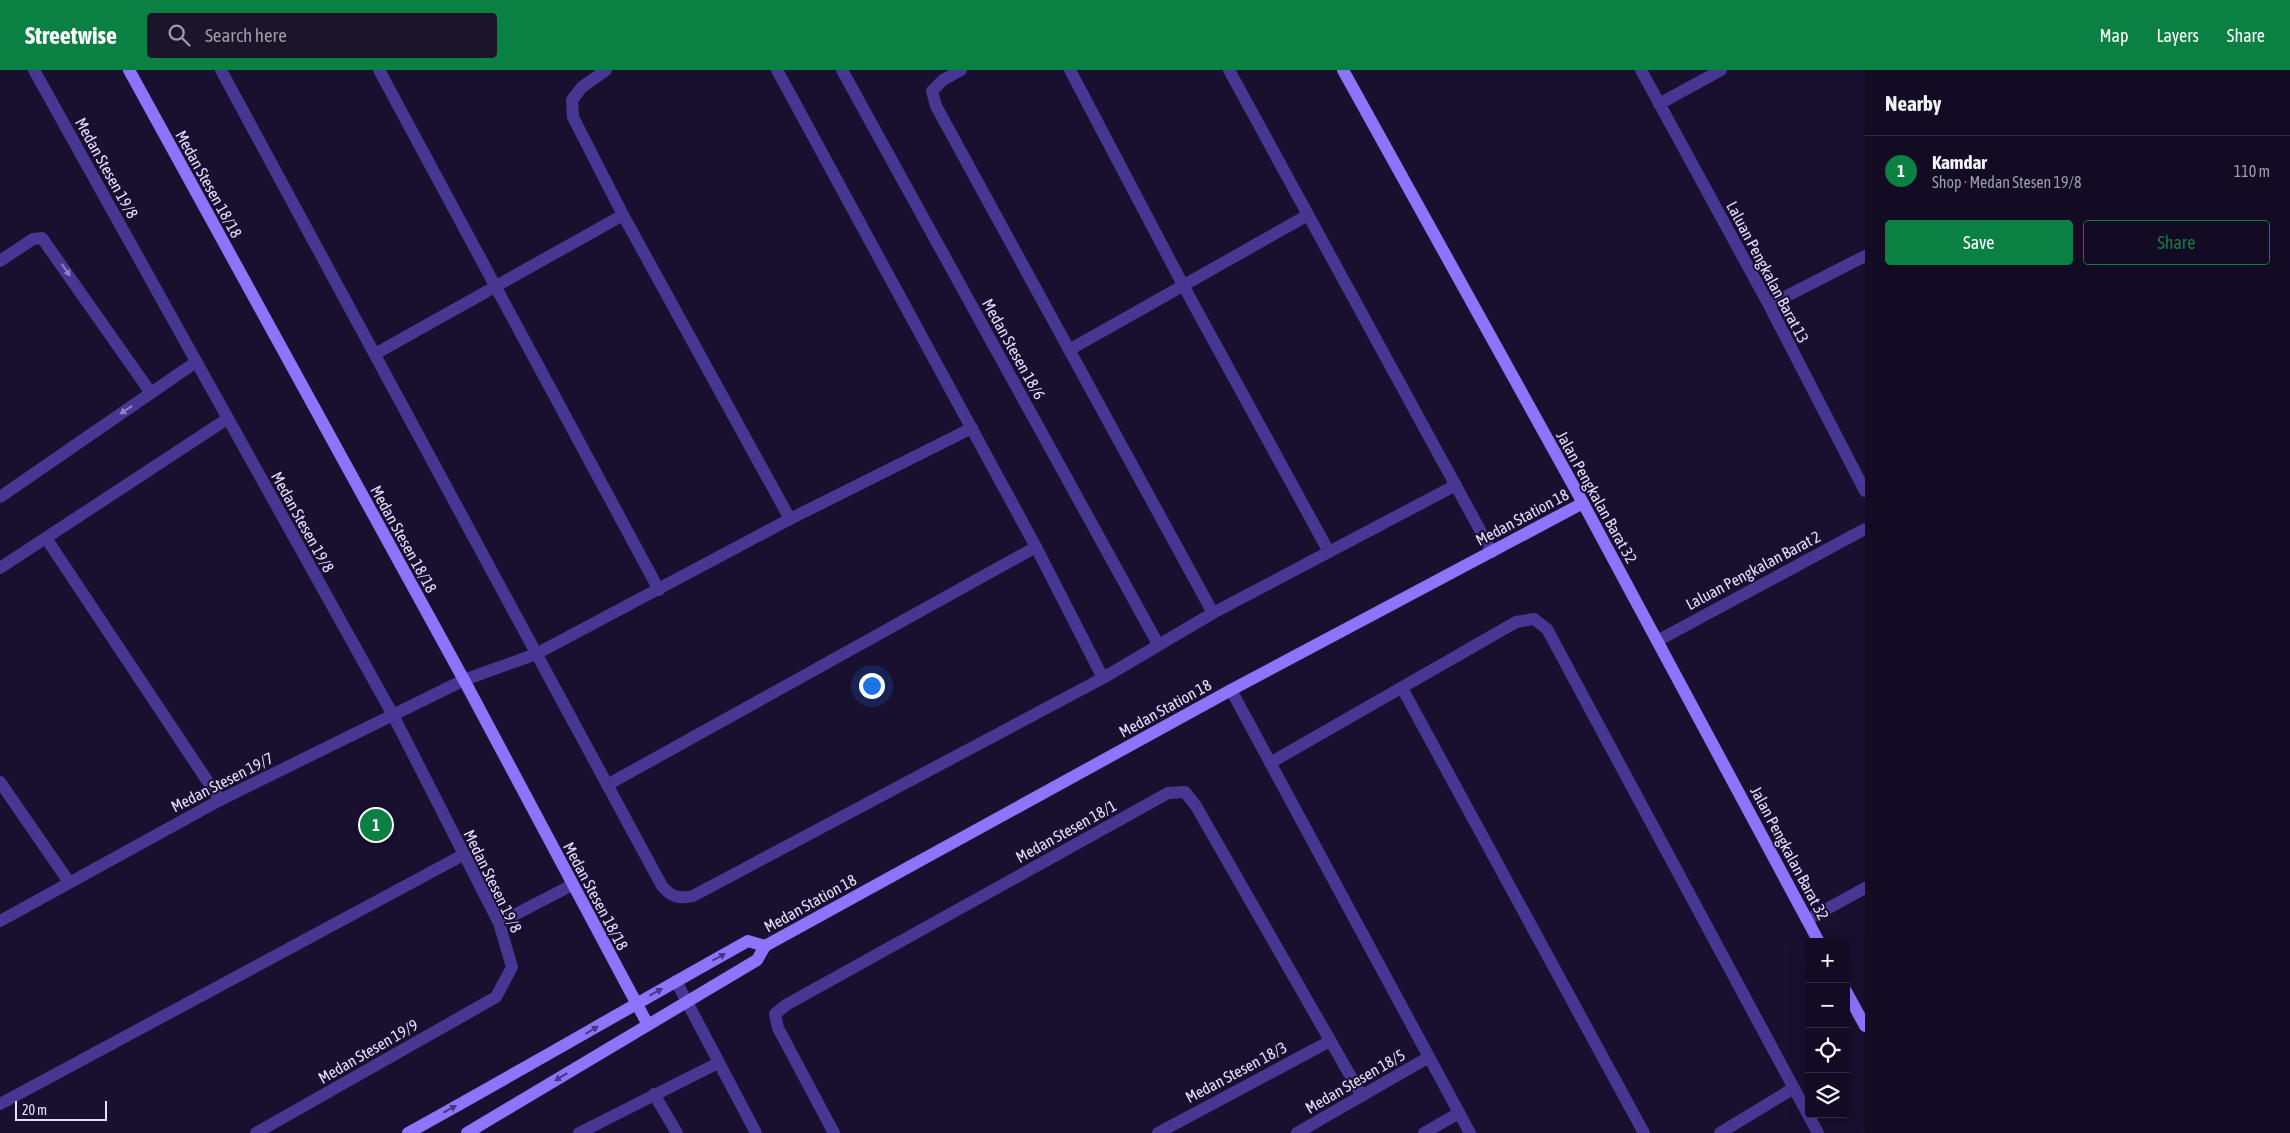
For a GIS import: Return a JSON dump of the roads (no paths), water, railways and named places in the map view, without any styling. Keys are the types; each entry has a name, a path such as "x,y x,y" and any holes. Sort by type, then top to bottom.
{"street":[{"name":"Medan Stesen 19/8","path":"34,70 393,715 498,923 512,967 496,997"},
{"name":"Medan Stesen 18/18","path":"128,70 464,680 635,1004 648,1025"},
{"path":"221,70 662,886 668,893 676,897 693,896 1102,678 1213,613 1456,485"},
{"path":"379,70 660,590"},
{"path":"606,70 582,87 572,100 573,117 624,215 790,519"},
{"path":"777,70 1036,547 1102,678"},
{"path":"961,70 943,80 932,91 936,106 1213,613"},
{"path":"1070,70 1183,285 1329,552"},
{"path":"1229,70 1492,552"},
{"name":"Jalan Pengkalan Barat 32","path":"1343,70 1583,503 1817,938"},
{"name":"Laluan Pengkalan Barat 13","path":"1640,70 1769,305 1865,491"},
{"path":"1659,104 1721,70"},
{"name":"Medan Stesen 18/6","path":"844,71 1158,644"},
{"path":"375,354 624,215"},
{"path":"1068,350 1308,215"},
{"path":"0,261 33,238 42,238 151,393"},
{"path":"1769,305 1865,256"},
{"path":"0,497 196,362"},
{"path":"0,568 227,419"},
{"name":"Medan Stesen 19/7","path":"0,921 220,800 464,680 536,654 660,590 790,519 972,428"},
{"name":"Medan Station 18","path":"467,1133 757,960 765,946 1231,690 1583,503"},
{"name":"Laluan Pengkalan Barat 2","path":"1657,641 1865,529"},
{"path":"46,538 220,800"},
{"path":"607,785 1036,547"},
{"path":"1270,763 1516,622 1534,619 1547,630 1818,1133"},
{"path":"1402,688 1644,1133"},
{"path":"1231,690 1470,1133"},
{"path":"0,782 68,882"},
{"name":"Medan Stesen 18/1","path":"834,1133 778,1028 775,1014 786,1005 1168,793 1185,792 1196,806 1362,1096"},
{"path":"0,1104 463,856"},
{"path":"498,923 572,884"},
{"path":"1807,920 1865,888"},
{"name":"Medan Station 18","path":"408,1133 748,941 765,946"},
{"path":"676,981 756,1133"},
{"name":"Medan Stesen 19/9","path":"256,1133 496,997"},
{"path":"1850,998 1865,1026"},
{"name":"Medan Stesen 18/3","path":"1158,1133 1330,1041"},
{"name":"Medan Stesen 18/5","path":"1297,1133 1429,1057"},
{"path":"579,1133 718,1063"},
{"path":"1720,1133 1794,1088"},
{"path":"654,1094 677,1133"},
{"path":"1424,1133 1459,1113"}],"place":[{"name":"Kamdar","path":"376,825"}]}
